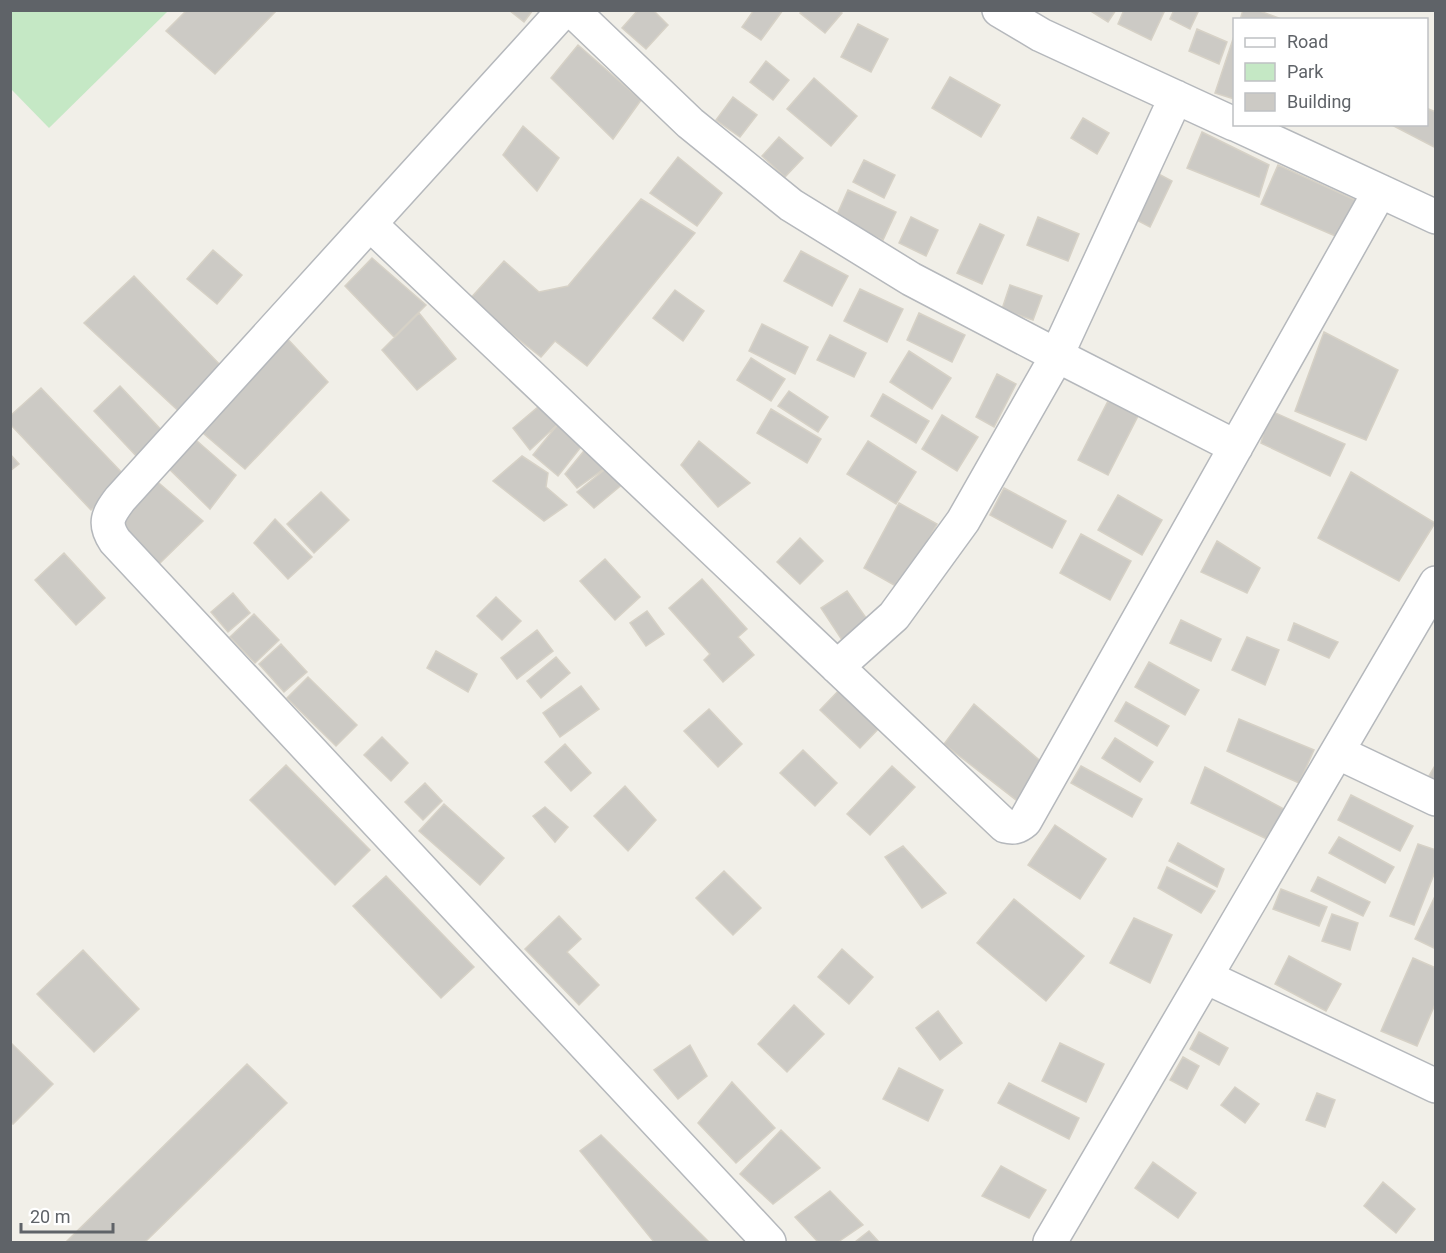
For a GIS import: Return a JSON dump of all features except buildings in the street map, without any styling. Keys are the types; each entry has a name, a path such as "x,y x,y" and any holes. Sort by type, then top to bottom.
{"street":[{"path":"564,10 120,499 111,510 107,521 109,532 115,541 769,1242"},
{"path":"572,10 690,123 791,205 911,279 1236,447"},
{"path":"999,10 1041,35 1233,123"},
{"path":"837,667 894,616 963,521 1056,355 1176,98"},
{"path":"1239,126 1436,217"},
{"path":"370,224 1005,826 1012,828 1018,827 1025,821 1380,192"},
{"path":"1050,1242 1436,584"},
{"path":"1337,752 1436,799"},
{"path":"1206,977 1436,1086"}],"green space":[{"path":"10,11 168,11 49,128 11,89"}]}
